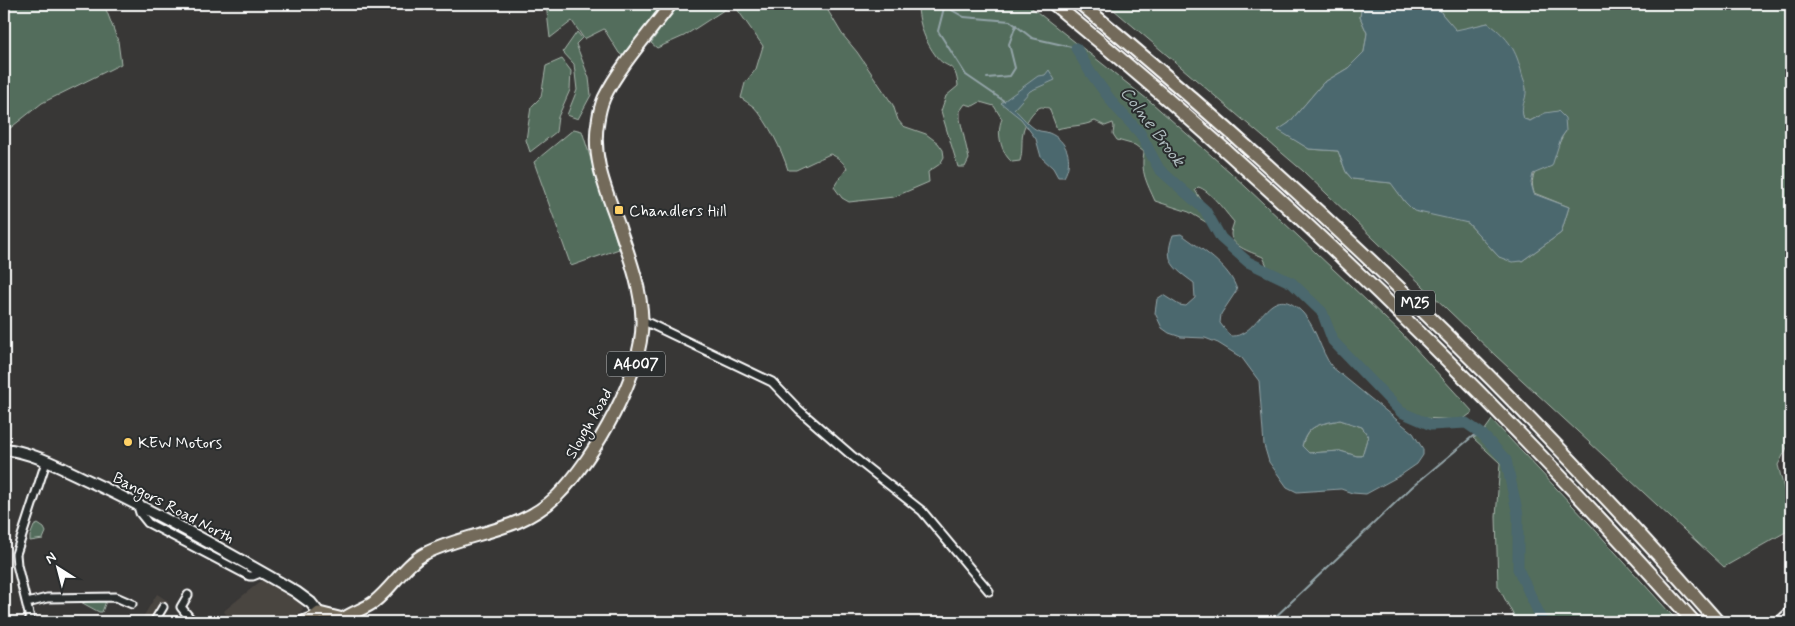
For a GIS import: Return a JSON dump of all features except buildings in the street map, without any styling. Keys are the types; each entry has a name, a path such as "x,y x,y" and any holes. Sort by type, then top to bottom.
{"highway":[{"name":"M25","path":"1054,4 1221,147 1306,224 1402,316 1473,385 1564,480 1694,622"},
{"name":"M25","path":"1085,6 1296,190 1421,309 1573,463 1718,622"}],"main road":[{"name":"Slough Road","path":"319,613 345,621 350,614 372,604 411,564 424,554 447,544 511,526 535,513 556,497 585,464 622,398 637,360 642,320 638,288 600,171 595,145 598,122 603,100 618,74 671,4"},
{"path":"303,622 319,613"}],"street":[{"path":"642,320 772,382 806,417 922,511 989,591"},
{"name":"Bangors Road North","path":"4,449 14,450 46,462 137,502 263,572 311,603 319,613"},
{"path":"31,622 16,564 16,554 46,462"},
{"path":"188,595 181,607 193,622"},
{"path":"27,602 47,598 116,598 132,604"},
{"path":"154,622 163,607"},
{"path":"1778,622 1791,610"}],"shaded area":[{"path":"262,580 301,603 303,609 299,614 282,622 237,622 224,612"},
{"path":"157,594 168,601 165,605 169,608 161,622 140,622"}],"green space":[{"path":"4,4 104,4 118,41 121,64 42,103 4,133"},
{"path":"546,4 665,4 625,58 619,53 604,29 584,39 572,21 550,38"},
{"path":"679,4 824,4 842,34 857,52 893,105 898,120 903,126 926,134 938,143 943,150 944,157 940,164 928,172 929,182 894,197 849,202 842,198 834,187 847,168 835,156 830,154 796,170 788,170 778,145 764,120 754,107 741,98 745,83 756,69 763,46 737,9 730,6 684,36 657,48 651,43"},
{"path":"879,4 1027,4 1152,103 1230,172 1402,334 1473,412 1462,420 1422,418 1401,407 1334,339 1326,313 1298,284 1269,270 1263,257 1235,243 1231,234 1234,222 1207,192 1198,187 1195,190 1215,222 1209,224 1189,212 1155,201 1144,172 1144,152 1135,145 1117,140 1113,134 1113,123 1105,126 1095,121 1057,129 1049,108 1038,108 1025,125 1020,161 1012,162 1002,148 999,130 1002,119 994,106 980,102 973,106 965,104 960,111 960,119 969,159 965,167 958,167 941,111 946,96 958,86 955,73 953,69 936,56 929,45 920,22 918,9 911,6"},
{"path":"1107,4 1362,4 1360,17 1367,33 1364,52 1348,68 1323,83 1289,123 1279,130 1309,149 1338,151 1346,172 1352,179 1392,183 1405,202 1468,223 1499,257 1522,261 1561,233 1569,207 1534,193 1532,185 1535,173 1556,149 1566,131 1545,113 1530,121 1524,119 1521,110 1526,89 1488,23 1456,31 1442,14 1437,4 1791,4 1791,440 1778,465 1791,517 1791,529 1724,567 1496,356 1303,171"},
{"path":"577,32 582,38 576,44 589,78 591,95 578,119 567,115 577,90 574,64 563,52"},
{"path":"562,59 571,71 570,90 558,117 556,132 530,152 526,140 531,107 541,97 546,66"},
{"path":"574,129 582,131 619,249 571,266 534,162"},
{"path":"1340,420 1362,427 1368,436 1362,456 1340,451 1309,453 1302,446 1311,429 1321,424"},
{"path":"1492,420 1588,522 1678,622 1517,622 1498,586 1496,517 1500,463 1473,438 1482,434"},
{"path":"38,524 46,532 43,539 30,541 34,526"},
{"path":"77,600 106,601 102,612 99,612"}],"water":[{"path":"1362,4 1437,4 1442,14 1456,30 1488,23 1506,39 1514,51 1526,85 1522,110 1524,119 1530,121 1545,113 1558,111 1565,118 1566,131 1561,138 1552,166 1533,174 1531,183 1534,194 1569,207 1561,233 1522,261 1512,262 1499,257 1468,223 1414,211 1391,183 1352,179 1346,172 1338,151 1309,149 1278,130 1289,123 1323,83 1348,68 1364,52 1367,33 1360,17"},
{"path":"1049,70 1055,80 1030,91 1014,109 1038,131 1048,132 1060,140 1067,151 1068,157 1067,171 1064,177 1058,177 1053,168 1041,157 1036,139 1021,119 1001,103 1038,76 1045,75"},
{"path":"1181,234 1206,252 1228,273 1233,281 1237,290 1221,314 1220,323 1230,336 1240,335 1249,329 1276,303 1283,301 1292,304 1308,319 1332,367 1413,433 1423,449 1423,455 1417,464 1366,494 1352,493 1341,489 1297,492 1287,487 1269,462 1264,445 1259,381 1242,358 1218,343 1205,338 1181,337 1169,333 1162,328 1155,313 1157,299 1163,295 1179,305 1186,306 1195,298 1194,283 1172,264 1169,252 1173,235","holes":["1340,420 1362,427 1368,436 1362,456 1340,451 1309,453 1302,446 1307,433 1321,424"]}],"waterway":[{"path":"945,4 938,31 966,75 1004,101"},
{"path":"946,4 948,8 964,17 1010,21 1032,38 1076,48"},
{"path":"987,78 1010,76 1015,68 1009,44 1016,25"},
{"name":"Colne Brook","path":"1076,48 1090,72 1115,106 1140,133 1159,169 1205,210 1221,238 1248,262 1292,283 1322,312 1333,341 1401,412 1431,425 1466,423 1482,434 1506,460 1518,515 1518,569 1543,622"},
{"path":"1270,622 1413,486 1473,436 1482,434"}],"place":[{"name":"Chandlers Hill","path":"619,210"},
{"name":"KEW Motors","path":"128,442"}]}
